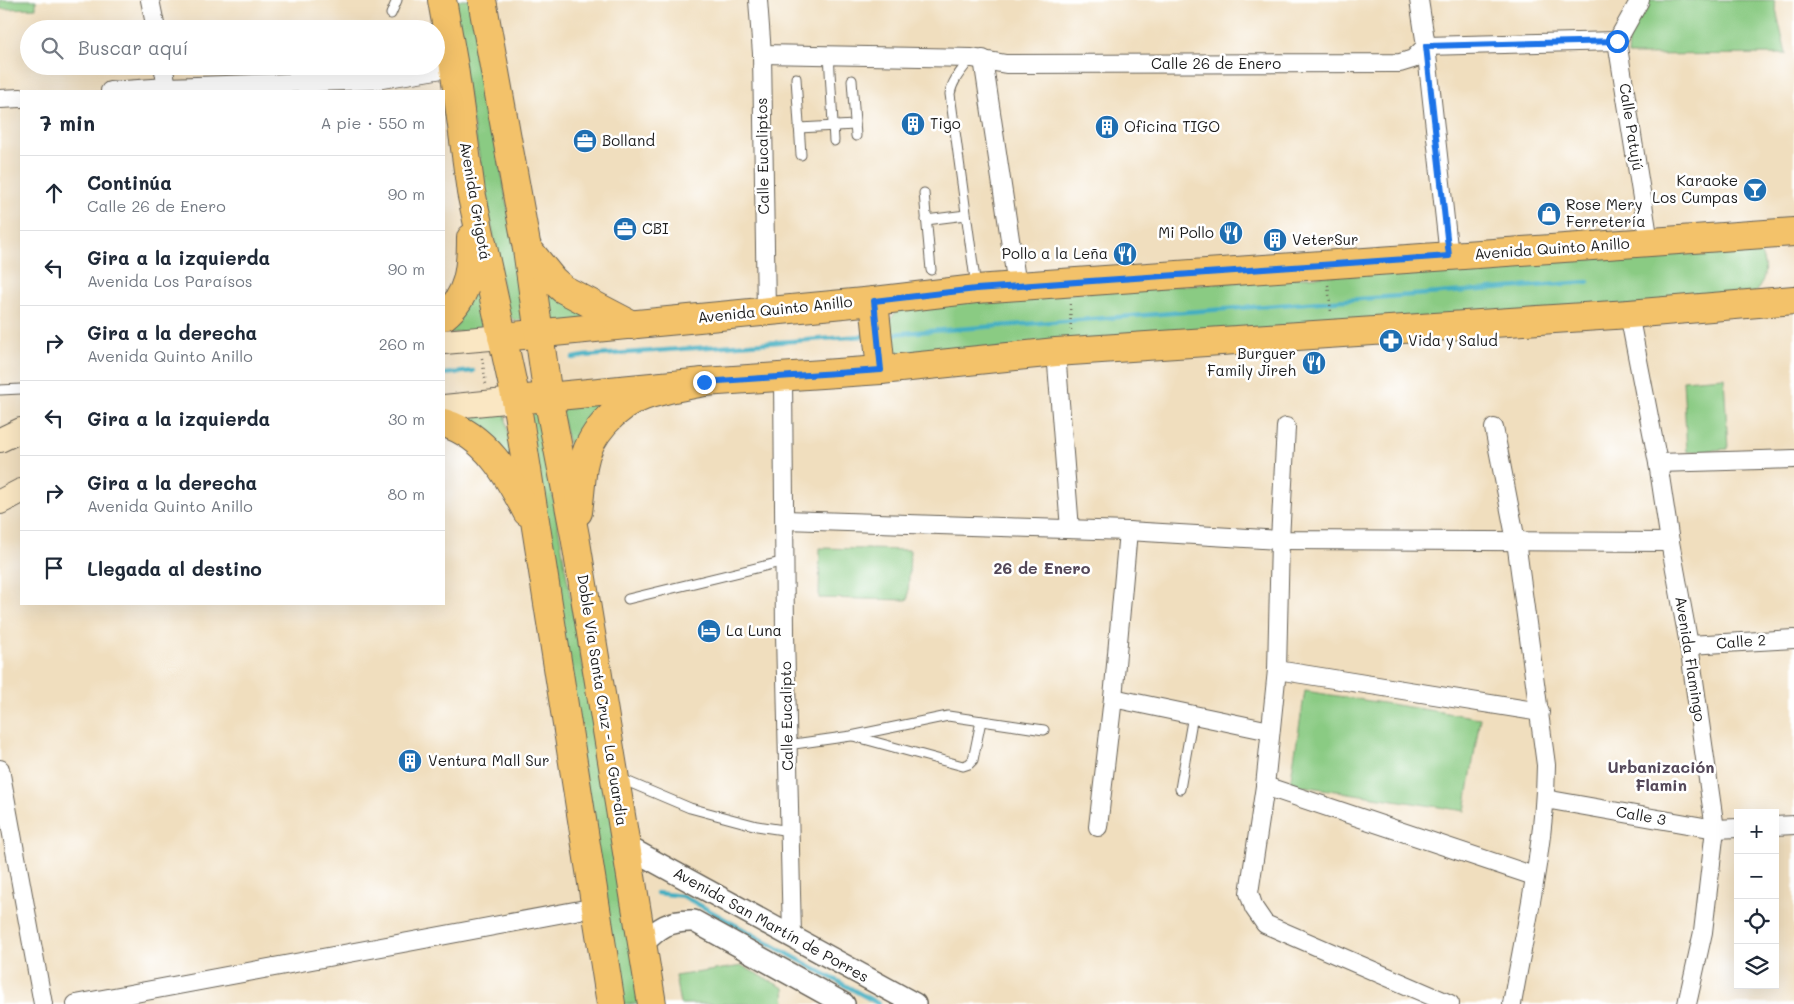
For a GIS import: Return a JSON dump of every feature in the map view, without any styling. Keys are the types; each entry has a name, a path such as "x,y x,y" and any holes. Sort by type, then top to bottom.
{"main road":[{"name":"Avenida Grigotá","path":"442,0 454,67 471,192 516,400"},
{"path":"482,0 527,248 548,397"},
{"path":"445,315 456,304 470,270 471,192"},
{"name":"Avenida Quinto Anillo","path":"445,342 874,301 976,289 1794,232"},
{"path":"527,248 553,280 563,289 632,325"},
{"path":"445,406 704,382 881,370 1064,343 1630,314 1794,300"},
{"path":"874,301 881,370"},
{"path":"575,536 583,465 588,448 606,421 621,409 643,396 704,382"},
{"name":"Doble Vía Santa Cruz - La Guardia","path":"548,397 575,536 652,1004"},
{"path":"516,400 611,1004"},
{"path":"445,423 458,427 480,442 499,464 516,489 536,528"},
{"path":"0,440 20,430"},
{"path":"0,502 20,492"}],"street":[{"path":"150,0 154,20"},
{"name":"Calle Eucaliptos","path":"758,0 762,54 766,311"},
{"path":"1419,0 1426,46 1449,256"},
{"path":"1426,46 1617,41 1640,0"},
{"name":"Calle Patujú","path":"1617,41 1649,242"},
{"name":"Calle 26 de Enero","path":"762,54 977,58 1006,64 1400,64 1413,59 1426,46"},
{"path":"977,58 1017,286"},
{"path":"445,68 454,67"},
{"path":"165,75 167,89"},
{"path":"138,90 376,80 406,75"},
{"path":"0,99 20,98"},
{"name":"Avenida Flamingo","path":"1630,314 1689,645 1715,829 1703,932 1687,1004"},
{"path":"1064,343 1070,529"},
{"name":"Calle Eucalipto","path":"783,376 787,745 792,936"},
{"path":"1286,427 1280,540 1277,670 1265,786 1249,893 1254,908 1265,924 1450,1004"},
{"path":"1494,428 1516,541 1546,765 1545,799 1512,1004"},
{"path":"1658,463 1794,459"},
{"path":"785,520 1128,531 1280,540 1670,542"},
{"path":"1098,827 1113,698 1128,531"},
{"name":"Calle 2","path":"1689,645 1794,639"},
{"path":"1277,670 1540,712"},
{"path":"1113,698 1270,731"},
{"path":"0,769 43,1004"},
{"path":"1265,786 1534,876"},
{"name":"Calle 3","path":"1545,799 1715,829 1734,828"},
{"path":"1779,826 1794,825"},
{"name":"Avenida San Martín de Porres","path":"626,846 916,1004"},
{"path":"76,1004 596,907"},
{"path":"642,945 665,925 674,922 694,921 844,1004"}],"lane":[{"path":"391,14 397,0"},
{"path":"829,54 834,142"},
{"path":"976,289 950,94 954,80 977,58"},
{"path":"796,78 801,155"},
{"path":"852,80 856,136"},
{"path":"799,128 855,125"},
{"path":"924,193 931,270"},
{"path":"926,220 966,215"},
{"path":"0,390 20,389"},
{"path":"628,599 785,561"},
{"path":"1180,789 1193,715"},
{"path":"787,745 851,736 948,716 1044,730"},
{"path":"851,736 963,766 973,760 980,721"},
{"path":"614,777 690,808 757,826 790,831"}],"path":[{"path":"1328,288 1331,314"},
{"path":"1064,343 1070,310"}],"green space":[{"path":"0,0 36,0 36,8 0,9"},
{"path":"451,0 471,0 526,311 522,319 515,321 507,313"},
{"path":"1649,0 1774,0 1786,54 1628,55 1629,38"},
{"path":"476,244 486,329 445,334 445,322"},
{"path":"1756,246 1763,260 1764,273 1760,285 1751,297 896,356 889,327 893,316 901,305"},
{"path":"539,267 599,318 548,329"},
{"path":"1724,377 1728,449 1687,452 1683,380"},
{"path":"652,390 574,466 558,401"},
{"path":"537,402 577,636 604,772 643,1004 621,1004 524,403"},
{"path":"504,406 516,481 445,414"},
{"path":"820,548 910,550 908,600 819,598"},
{"path":"1305,691 1480,718 1465,811 1290,784"},
{"path":"742,966 784,988 785,1004 680,1004 675,976"}],"waterway":[{"path":"890,334 1588,282"},
{"path":"573,358 863,336"},
{"path":"445,374 473,371"},
{"path":"657,893 683,896 879,1004"}],"place":[{"name":"Tigo","path":"913,124"},
{"name":"Oficina TIGO","path":"1107,127"},
{"name":"Bolland","path":"585,141"},
{"name":"Karaoke Los Cumpas","path":"1755,190"},
{"name":"Rose Mery Ferretería","path":"1549,214"},
{"name":"CBI","path":"625,229"},
{"name":"Mi Pollo","path":"1231,233"},
{"name":"VeterSur","path":"1275,240"},
{"name":"Pollo a la Leña","path":"1125,254"},
{"name":"Vida y Salud","path":"1391,341"},
{"name":"Burguer Family Jireh","path":"1314,363"},
{"name":"La Luna","path":"709,631"},
{"name":"Ventura Mall Sur","path":"410,761"}],"district":[{"name":"26 de Enero","path":"1042,568"},
{"name":"Urbanización Flamin","path":"1661,776"}],"route":[{"path":"704,382 881,370 874,301 976,289 1449,256 1426,46 1617,41"}]}
